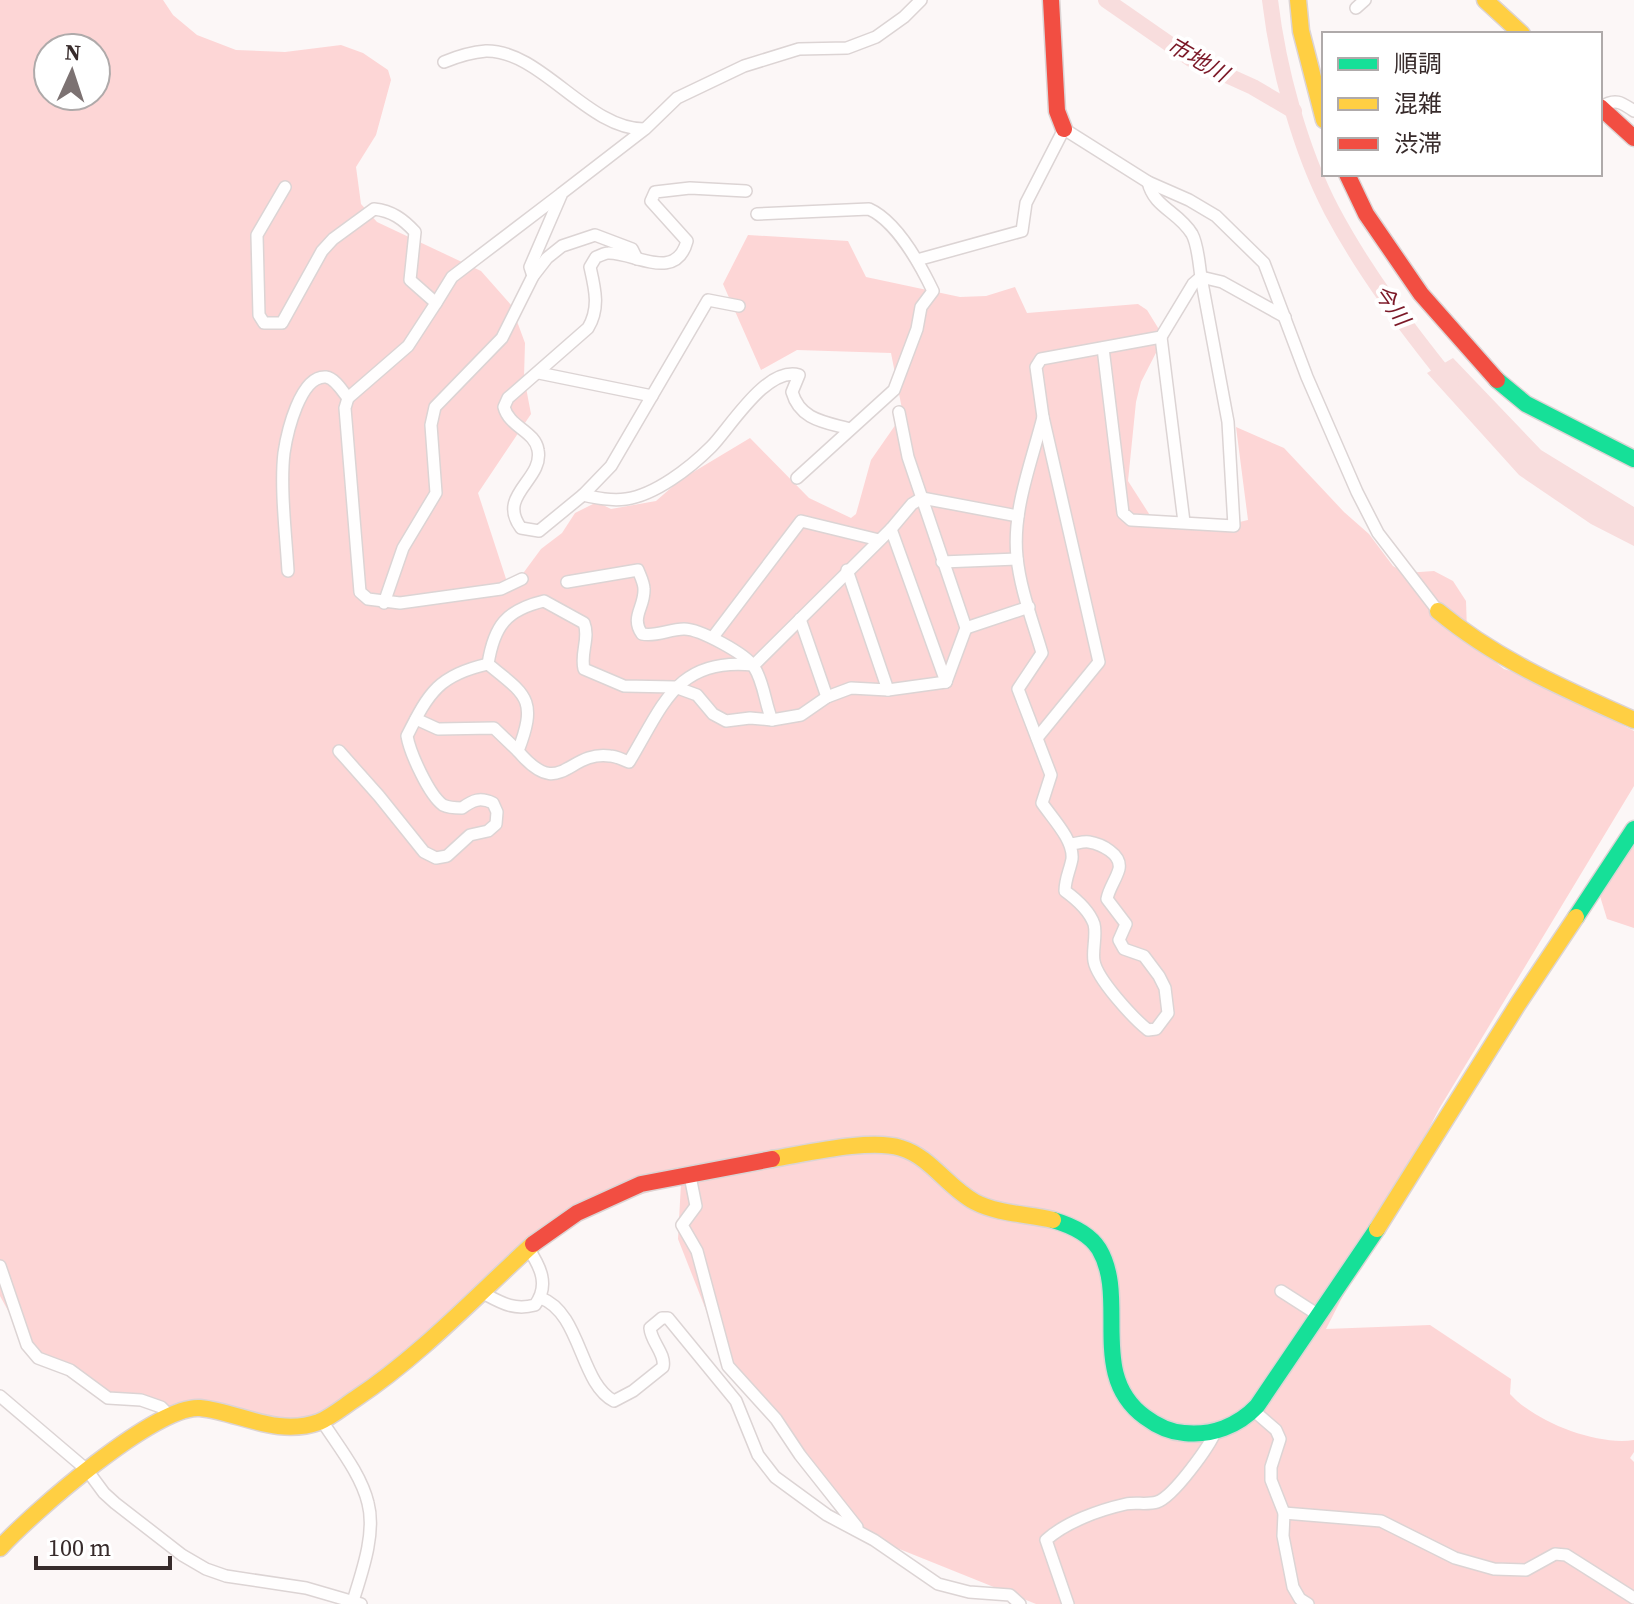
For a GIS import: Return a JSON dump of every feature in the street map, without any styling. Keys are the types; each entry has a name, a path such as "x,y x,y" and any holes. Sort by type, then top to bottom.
{"street":[{"path":"522,579 501,589 467,596 384,603 368,599 360,592 345,425 348,398 408,346 452,277 645,129 677,98 744,66 799,49 847,48 876,37 921,0"},
{"path":"1051,0 1057,111 1064,129 1148,182 1216,216 1264,263 1307,377 1357,492 1378,533 1438,611 1463,634 1499,655 1634,720"},
{"path":"1298,0 1301,31 1322,112"},
{"path":"1485,0 1520,32"},
{"path":"444,62 485,51 505,55 524,63 619,126 645,129"},
{"path":"1602,106 1610,101 1620,101 1634,111"},
{"path":"1602,109 1634,138"},
{"path":"917,260 1022,231 1026,203 1064,129"},
{"path":"1348,176 1366,214 1421,294 1493,377 1526,404 1634,459"},
{"path":"1103,348 1123,513 1131,520 1234,526 1228,422 1193,236 1177,216 1152,198 1148,182"},
{"path":"285,187 257,235 259,315 264,323 282,323 322,251 333,239 374,209 405,220 415,232 410,280 436,303"},
{"path":"739,306 708,300 611,466 583,495 539,531 521,528 514,519 515,499 538,463 539,454 536,443 511,421 504,407 508,398 588,328 595,317 597,293 590,267 596,257 608,253 667,263 681,253 686,245 683,236 651,201 655,192 690,188 746,191"},
{"path":"533,276 530,267 562,193"},
{"path":"757,214 869,209 880,214 917,260 933,291 921,307 917,329 894,390 797,478"},
{"path":"384,603 403,548 436,493 431,415 435,407 502,338 533,276 547,258 562,246 595,235 632,249 637,259"},
{"path":"1201,277 1222,282 1285,317"},
{"path":"1184,522 1161,337 1193,284 1201,277"},
{"path":"1037,738 1099,662 1043,417 1036,367 1041,359 1161,337"},
{"path":"539,373 652,396"},
{"path":"583,495 609,500 630,499 673,479 711,447 762,389 785,375 799,375 792,392 801,412 850,429"},
{"path":"288,571 284,455 301,394 311,381 326,377 334,381 348,398"},
{"path":"899,412 902,436 966,628 946,682"},
{"path":"1043,417 1018,516 1017,559 1042,653 1018,689 1051,775 1042,803 1070,844 1072,855 1065,891 1080,902 1094,924 1094,964 1117,998 1140,1024 1148,1030 1156,1029 1168,1013 1165,988 1144,956 1124,949 1119,940 1126,924 1107,899 1110,885 1119,869 1118,861 1110,849 1088,842 1070,844"},
{"path":"416,719 438,729 494,728 532,768 547,774 563,772 588,758 610,755 629,762 675,687 706,667 754,665 891,529 912,504 922,498 1018,516"},
{"path":"713,637 801,521 879,540"},
{"path":"891,529 946,682"},
{"path":"942,562 1017,559"},
{"path":"567,582 638,570 645,591 636,626 642,634 653,636 682,629 698,630 713,637 754,665 772,720"},
{"path":"847,570 888,690"},
{"path":"488,664 492,641 500,624 532,604 544,601 584,623 587,631 582,660 584,669 624,686 675,687 697,695 713,714 726,721 750,718 772,720 801,715 827,697 851,688 888,690 946,682"},
{"path":"966,628 1029,607"},
{"path":"800,619 827,697"},
{"path":"339,751 424,852 436,858 447,856 470,835 488,831 496,824 497,812 493,803 485,799 473,801 462,808 446,807 438,801 409,747 407,736 438,685 465,669 488,664"},
{"path":"488,664 523,693 528,713 527,728 518,751"},
{"path":"0,1548 25,1521 87,1470 168,1414 187,1408 202,1408 250,1422 305,1426 322,1421 403,1363 528,1248 577,1213 623,1191 641,1184 801,1154 875,1145 902,1147 973,1203 1068,1224 1098,1247 1105,1262 1112,1359 1117,1384 1126,1400 1155,1425 1184,1435 1216,1430 1234,1423 1253,1410 1380,1227 1520,1000 1583,910 1634,829"},
{"path":"690,1176 696,1206 682,1225 701,1260 728,1366 776,1419 862,1534"},
{"path":"481,1292 507,1306 535,1305 541,1298 542,1269 528,1248"},
{"path":"0,1266 27,1345 38,1358 70,1370 108,1398 141,1400 161,1407 168,1414"},
{"path":"1281,1291 1320,1316"},
{"path":"541,1298 549,1301 559,1312 576,1338 598,1384 614,1401 633,1391 663,1367 664,1358 654,1343 650,1328 662,1318 674,1322 736,1401 758,1455 775,1477 827,1515 938,1584 969,1592 1010,1595 1020,1604"},
{"path":"0,1396 87,1470 115,1503 182,1555 206,1569 226,1576 306,1588 357,1602 368,1540 368,1501 360,1482 322,1421"},
{"path":"1253,1410 1276,1430 1280,1439 1271,1467 1271,1480 1284,1513 1283,1536 1293,1587 1300,1599 1308,1604"},
{"path":"1068,1604 1046,1540 1058,1529 1089,1516 1124,1505 1157,1502 1179,1484 1211,1444 1216,1430"},
{"path":"1284,1513 1381,1521 1455,1558 1494,1569 1526,1570 1555,1554 1566,1555 1634,1598"}],"shaded area":[{"path":"0,0 163,0 173,15 197,35 236,50 285,52 341,45 363,53 388,70 391,80 376,135 356,167 361,204 377,222 481,271 511,305 525,343 524,377 531,414 478,493 510,591 541,549 562,533 575,513 597,502 611,509 656,501 680,480 750,438 809,498 851,518 856,514 871,460 903,414 891,353 797,350 761,370 723,284 748,235 848,241 866,277 960,297 986,296 1015,287 1027,313 1138,304 1147,310 1160,331 1160,345 1141,382 1136,402 1128,481 1153,520 1227,525 1248,520 1236,427 1284,448 1369,534 1393,566 1405,573 1434,571 1453,581 1466,601 1467,631 1485,654 1504,669 1531,677 1634,731 1634,786 1439,1109 1326,1329 1430,1325 1511,1379 1510,1394 1535,1414 1585,1435 1619,1441 1634,1440 1634,1452 1630,1458 1634,1462 1634,1604 1036,1604 862,1534 728,1366 678,1239 681,1183 577,1213 322,1421 167,1414 96,1390 27,1345 0,1296"},
{"path":"1453,358 1541,450 1634,507 1634,546 1591,524 1519,475 1427,373"},
{"path":"1634,844 1634,928 1607,919 1600,896"}],"waterway":[{"name":"市地川","path":"1106,0 1191,59 1253,87 1294,111"},
{"name":"今川","path":"1270,0 1292,108 1320,187 1373,278 1451,383"}],"traffic: fast":[{"path":"1497,380 1526,404 1634,459"},
{"path":"1576,917 1634,829"},
{"path":"1053,1220 1079,1230 1099,1249 1111,1290 1113,1359 1118,1380 1128,1400 1159,1426 1194,1434 1224,1428 1242,1419 1257,1406 1377,1229"}],"traffic: slow":[{"path":"1298,0 1301,31 1322,112"},
{"path":"1485,0 1520,32"},
{"path":"1438,611 1508,659 1634,720"},
{"path":"1377,1229 1576,917"},
{"path":"772,1159 855,1146 888,1145 912,1152 975,1202 1003,1211 1053,1220"},
{"path":"0,1548 38,1511 95,1464 155,1423 180,1411 200,1408 215,1410 288,1427 303,1426 328,1417 402,1364 533,1244"}],"traffic: jam":[{"path":"1051,0 1057,111 1064,129"},
{"path":"1602,109 1634,138"},
{"path":"1348,176 1366,214 1421,294 1497,380"},
{"path":"533,1244 577,1213 641,1184 772,1159"}]}
